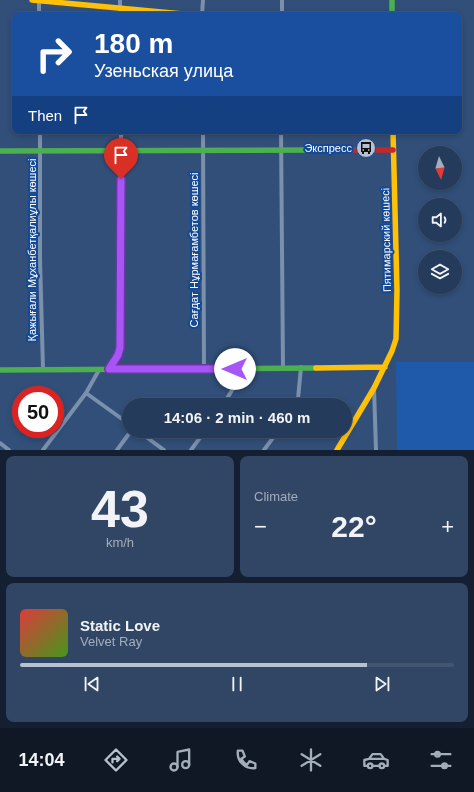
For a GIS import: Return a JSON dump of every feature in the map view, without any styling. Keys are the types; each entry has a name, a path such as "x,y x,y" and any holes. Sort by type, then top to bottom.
{"street":[{"path":"32,0 120,12 120,0"},
{"path":"202,12 203,0"},
{"path":"282,0 282,12"},
{"path":"392,0 392,12"},
{"path":"39,1 40,12"},
{"name":"Қажығали Мұханбетқалиұлы көшесі","path":"40,134 40,259 43,369"},
{"path":"109,369 118,355 120,348 121,134"},
{"name":"Сағдат Нұрмағамбетов көшесі","path":"203,134 204,369"},
{"path":"281,134 283,368"},
{"name":"Пятимарский көшесі","path":"338,450 385,367 394,348 396,339 397,321 393,134"},
{"path":"0,151 393,150"},
{"path":"298,398 301,367"},
{"path":"0,370 385,367"},
{"path":"227,398 234,387 235,369"},
{"path":"44,450 86,393 99,370"},
{"path":"374,388 376,450"},
{"path":"86,393 122,419"},
{"path":"117,450 126,438"},
{"path":"148,438 164,450"},
{"path":"191,450 199,438"},
{"path":"264,450 273,438"},
{"path":"0,443 9,450"}],"shaded area":[{"path":"396,362 474,362 474,450 397,450"}],"traffic: fast":[{"path":"392,0 392,12"},
{"path":"0,151 319,150"},
{"path":"0,370 316,368"}],"traffic: slow":[{"path":"32,0 162,12"},
{"path":"337,450 374,388 392,351 396,339 397,290 393,134"},
{"path":"316,368 385,367"}],"traffic: jam":[{"path":"319,150 393,150"}],"place":[{"name":"Экспресс","path":"366,148"}],"route":[{"path":"121,179 120,348 118,355 109,369 235,369"}]}
